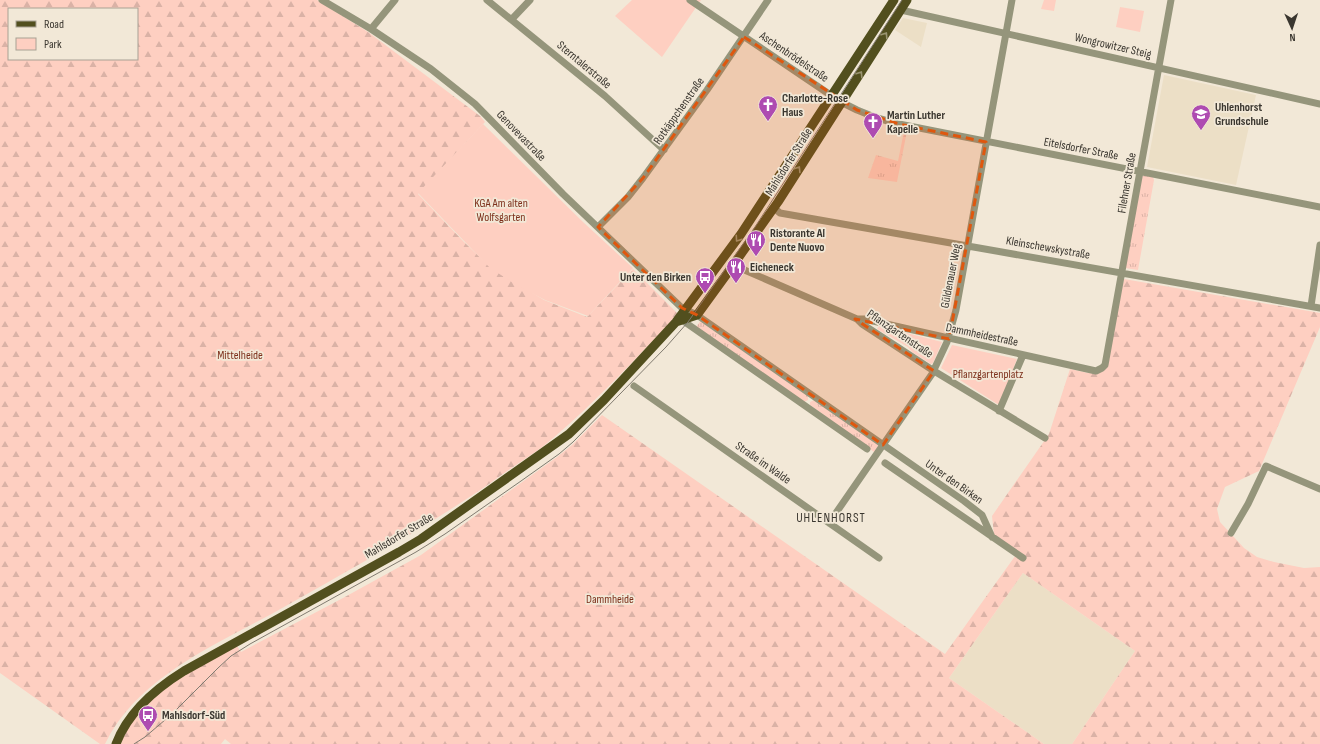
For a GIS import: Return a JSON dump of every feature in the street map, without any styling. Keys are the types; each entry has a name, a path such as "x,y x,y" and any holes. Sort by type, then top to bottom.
{"main road":[{"name":"Mahlsdorfer Straße","path":"679,320 697,315 774,208 908,0"},
{"name":"Mahlsdorfer Straße","path":"116,743 127,722 136,710 166,682 420,539 555,445 581,423 679,320 741,234 892,2"},
{"path":"892,2 901,10"},
{"path":"832,96 841,102"}],"street":[{"name":"Genovevastraße","path":"322,0 371,29 431,69 475,104 563,194 682,308 697,315"},
{"path":"371,29 395,0"},
{"name":"Sterntalerstraße","path":"487,0 605,96 664,150"},
{"path":"512,19 530,0"},
{"name":"Aschenbrödelstraße","path":"690,0 832,96"},
{"name":"Rotkäppchenstraße","path":"598,227 628,197 664,150 744,37 768,0"},
{"name":"Güldenauer Weg","path":"829,523 934,371 949,338 968,246 1012,0"},
{"name":"Filehner Straße","path":"1102,368 1105,365 1171,0"},
{"name":"Wongrowitzer Steig","path":"901,10 1320,104"},
{"name":"Eitelsdorfer Straße","path":"841,102 877,118 899,124 1320,207"},
{"name":"Kleinschewskystraße","path":"774,208 780,212 1320,308"},
{"path":"1311,306 1320,245"},
{"name":"Pflanzgartenstraße","path":"733,265 858,319 862,324 934,371 1045,438"},
{"name":"Unter den Birken","path":"697,315 982,515 992,537"},
{"name":"Dammheidestraße","path":"858,319 864,319 1096,370 1102,368"},
{"path":"679,320 867,449"},
{"path":"999,411 1023,355"},
{"name":"Straße im Walde","path":"634,386 879,558"},
{"name":"Unter den Birken","path":"885,463 1023,558"},
{"path":"1231,534 1248,504 1266,466 1320,489"}],"highlighted area":[{"path":"744,37 857,110 899,124 986,142 949,339 855,319 934,371 883,445 697,315 682,308 598,227 643,178"}],"shaded area":[{"path":"903,18 927,23 921,47 895,30"},
{"name":"Uhlenhorst Grundschule","path":"1164,75 1256,95 1236,185 1147,167"},
{"path":"1023,573 1135,651 1072,744 1044,744 949,678"}],"green space":[{"name":"Mittelheide","path":"0,0 317,0 368,32 480,116 485,122 418,194 490,267 544,300 587,317 633,269 678,314 601,394 544,445 475,494 400,540 183,663 138,699 120,720 105,744 100,744 0,673"},
{"path":"632,0 701,0 662,57 615,16"},
{"path":"1044,0 1056,0 1054,11 1041,9"},
{"path":"1120,7 1144,11 1140,32 1116,27"},
{"name":"KGA Am alten Wolfsgarten","path":"483,124 583,222 633,268 588,316 545,300 520,287 490,268 418,193"},
{"path":"904,131 907,131 897,182 868,178 876,155 898,161"},
{"path":"1144,175 1153,177 1154,180 1138,270 1125,268 1142,177"},
{"name":"Dammheide","path":"1124,279 1320,313 1320,327 1259,471 1225,487 1217,509 1220,522 1244,548 1257,557 1304,568 1320,567 1320,744 1072,744 1135,651 1023,573 949,678 1044,744 231,744 225,739 221,744 121,744 123,735 139,711 176,678 237,646 241,652 421,555 557,457 572,445 602,415 945,654 1018,552 994,535 992,516 1049,434 1070,369 1091,373 1103,371"},
{"path":"701,320 808,395 808,400 804,402 696,327"},
{"path":"879,326 942,342 933,363 931,364 912,352 908,347 877,329"},
{"name":"Pflanzgartenplatz","path":"952,345 1017,359 999,405 941,368"},
{"path":"814,400 879,445 874,452 810,405 810,402"}],"tram line":[{"path":"134,744 145,737 172,714 231,656 416,552 445,534 559,454 573,442 666,347 688,322 755,227 902,0"}],"place":[{"name":"Charlotte-Rose Haus","path":"768,122"},
{"name":"Uhlenhorst Grundschule","path":"1201,131"},
{"name":"Martin Luther Kapelle","path":"873,139"},
{"name":"Ristorante Al Dente Nuovo","path":"756,257"},
{"name":"Eicheneck","path":"736,284"},
{"name":"Unter den Birken","path":"705,294"},
{"name":"Mahlsdorf-Süd","path":"148,732"}],"district":[{"name":"UHLENHORST","path":"831,518"}]}
